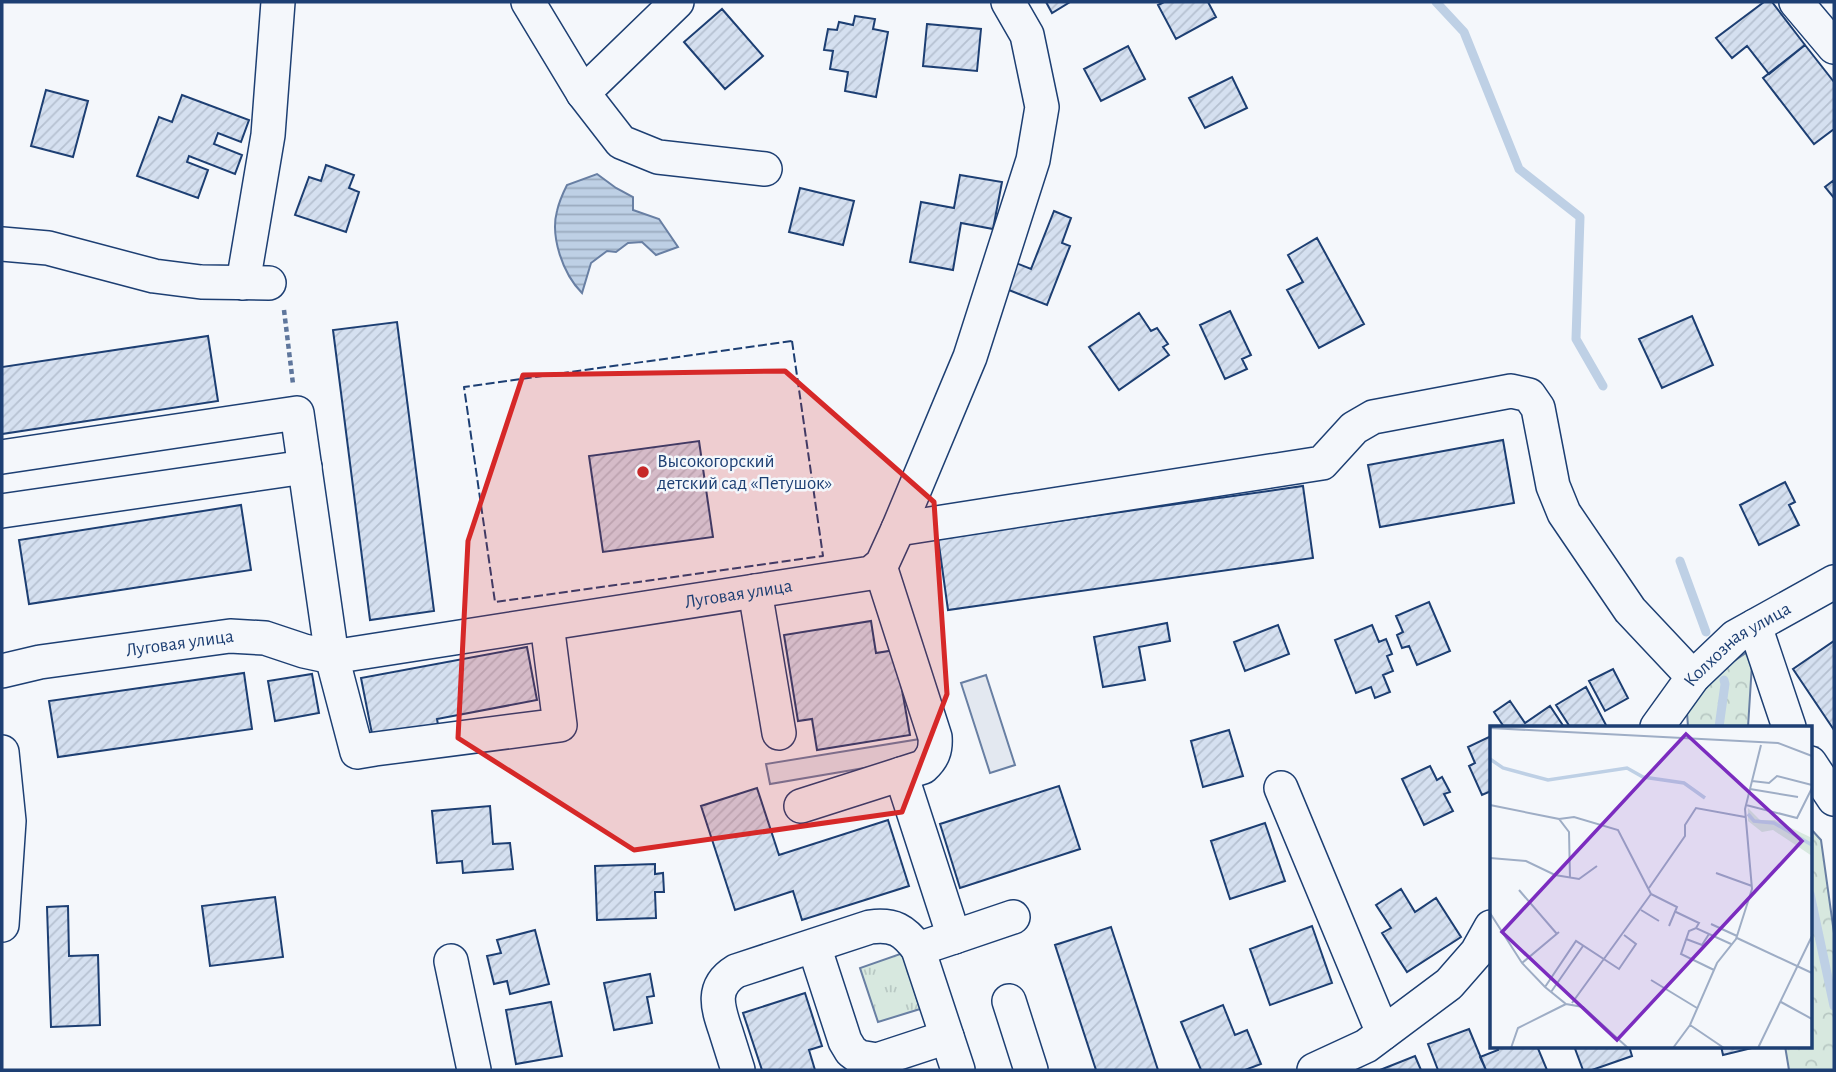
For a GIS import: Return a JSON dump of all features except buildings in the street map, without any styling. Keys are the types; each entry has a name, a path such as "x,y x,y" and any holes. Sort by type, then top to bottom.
{"street":[{"path":"2,244 48,248 154,276 201,282 256,283 278,2"},
{"path":"528,2 583,93 621,142 657,157 765,169"},
{"path":"583,93 677,2"},
{"path":"801,806 923,767 929,762 936,747 880,566 898,530 970,357 1033,160 1042,107 1027,35 1007,2"},
{"path":"1796,2 1834,47"},
{"path":"898,530 1322,463 1354,428 1373,417 1511,391 1529,395 1538,408 1553,486 1564,513 1630,610 1693,677"},
{"path":"2,457 297,413 332,657 357,752 560,725 547,624"},
{"path":"2,511 305,467"},
{"name":"Луговая улица","path":"2,671 40,662 229,636 265,638 332,657 871,573 880,566"},
{"name":"Колхозная улица","path":"1658,726 1693,677 1735,637 1834,582"},
{"path":"755,591 779,733"},
{"path":"1755,626 1789,726"},
{"path":"2,752 9,821 2,925"},
{"path":"1812,766 1834,799"},
{"path":"901,774 954,937"},
{"path":"1281,789 1382,1033"},
{"path":"918,948 1013,918"},
{"path":"738,1070 717,1000 723,982 729,975 883,926 895,928 908,936 918,948 958,1070"},
{"path":"1314,1070 1366,1045 1449,984 1476,952 1490,929"},
{"path":"814,946 845,1041 859,1057 877,1060 947,1037"},
{"path":"451,961 474,1070"},
{"path":"1009,1001 1031,1070"}],"path":[{"path":"256,283 283,307 297,413"}],"highlighted area":[{"path":"785,371 934,502 947,694 902,812 634,850 458,738 468,541 523,375"}],"green space":[{"path":"1753,648 1748,726 1688,726 1687,712 1708,679"},
{"path":"1812,830 1821,840 1834,933 1834,1070 1789,1070 1785,1048 1812,1048"},
{"path":"903,953 920,1009 878,1022 860,968"}],"shaded area":[{"path":"986,675 1015,765 990,773 961,683"},
{"path":"920,739 923,758 770,784 766,764"}],"water":[{"path":"597,174 633,197 633,210 659,219 678,247 656,255 642,242 628,243 616,252 607,251 591,263 582,293 564,266 557,243 555,221 567,185"}],"waterway":[{"path":"1436,2 1464,32 1519,169 1580,217 1576,339 1603,386"},
{"path":"1680,561 1706,632"},
{"path":"1719,726 1724,680"},
{"path":"1812,903 1834,1006"}],"fence":[{"path":"792,341 823,556 495,602 464,387 792,341"}],"place":[{"name":"Высокогорский детский сад «Петушок»","path":"643,472"}]}
